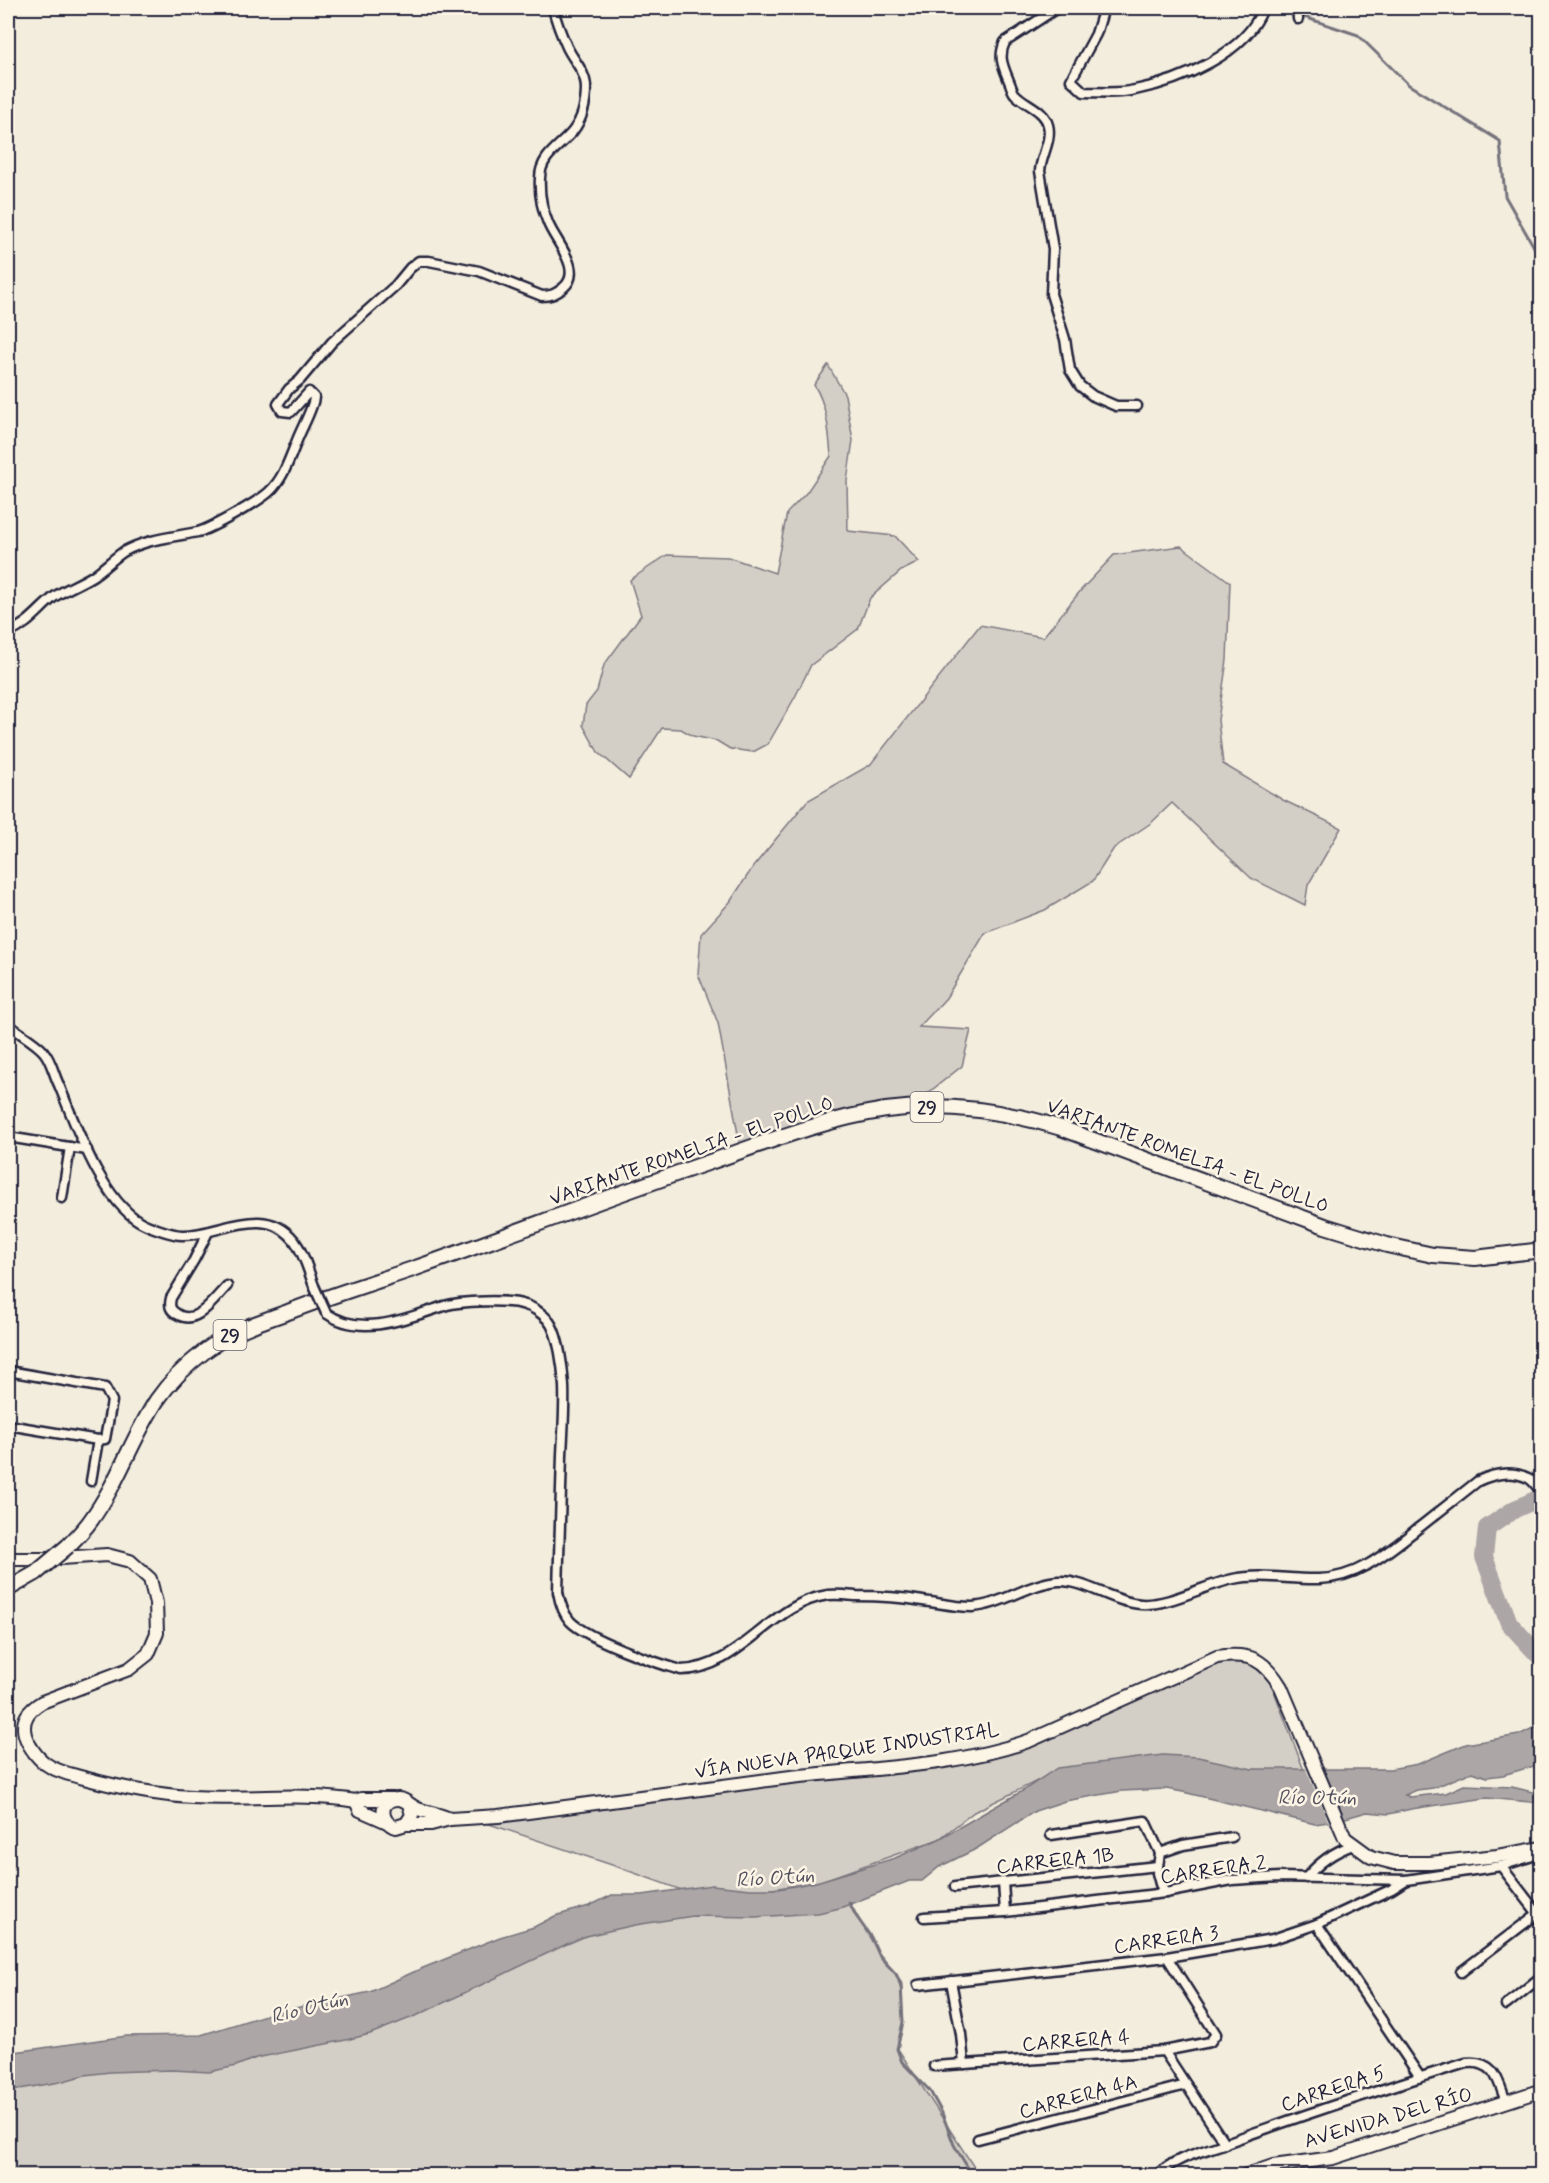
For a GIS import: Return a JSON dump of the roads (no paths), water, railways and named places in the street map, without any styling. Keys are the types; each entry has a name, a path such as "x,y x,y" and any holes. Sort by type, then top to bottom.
{"highway":[{"name":"VARIANTE ROMELIA - EL POLLO","path":"8,1589 36,1573 68,1546 92,1519 158,1398 180,1372 222,1339 320,1300 424,1265 657,1180 810,1127 858,1114 927,1107 962,1108 999,1113 1061,1128 1325,1226 1387,1245 1433,1255 1475,1258 1542,1250"}],"main road":[{"name":"VÍA NUEVA PARQUE INDUSTRIAL","path":"8,1559 107,1555 130,1561 150,1579 156,1603 157,1633 148,1654 129,1669 42,1702 30,1709 23,1724 26,1736 29,1746 46,1764 61,1771 124,1788 192,1797 319,1797 356,1801 402,1799 418,1809 450,1819"},
{"name":"VÍA NUEVA PARQUE INDUSTRIAL","path":"356,1801 360,1810 393,1827 406,1824 430,1824 450,1819 498,1816 783,1778 923,1763 1002,1751 1217,1657 1238,1655 1255,1660 1269,1668 1281,1687 1349,1842"},
{"path":"385,1821 384,1808 393,1799"},
{"path":"406,1824 412,1815 409,1804"},
{"path":"1349,1842 1371,1857 1394,1863 1472,1860 1542,1848"},
{"name":"AVENIDA DEL RÍO","path":"1244,2175 1273,2166 1342,2155 1542,2090"}],"street":[{"path":"8,633 33,618 53,598 92,576 124,552 153,541 201,531 217,525 270,492 284,473 306,417 314,405 314,397 309,392 291,412 282,411 278,404 332,342 420,261 479,272 542,296 552,296 566,287 571,276 568,260 549,226 543,208 540,177 542,164 580,121 585,109 586,86 584,74 567,46 553,8"},
{"path":"1058,8 1005,42 1000,62 1015,94 1044,115 1049,127 1040,171 1053,249 1051,294 1065,339 1070,370 1080,386 1093,396 1116,406 1137,406"},
{"path":"1104,8 1096,34 1071,80 1084,92 1133,91 1179,78 1238,44 1263,8"},
{"path":"1297,8 1298,19"},
{"path":"8,1024 44,1052 87,1150 114,1198 126,1212 141,1222 180,1236 208,1232 244,1222 259,1222 280,1229 292,1238 300,1249 326,1313 340,1321 384,1323 406,1320 445,1305 463,1302 515,1302 526,1305 548,1320 556,1335 564,1386 558,1592 560,1604 567,1618 584,1633 681,1670 694,1670 720,1661 735,1652 780,1616 810,1599 829,1595 892,1597 974,1607 998,1601 1030,1587 1061,1581 1079,1584 1121,1601 1151,1604 1171,1600 1217,1582 1243,1577 1269,1575 1319,1579 1341,1576 1361,1569 1380,1559 1478,1481 1498,1474 1529,1478 1542,1493"},
{"path":"8,1137 87,1150"},
{"path":"62,1198 70,1147"},
{"path":"208,1232 169,1305 171,1310 184,1318 194,1318 227,1286"},
{"path":"8,1371 105,1388 112,1401 105,1439 98,1440 8,1425"},
{"path":"91,1481 98,1440"},
{"path":"1051,1835 1145,1821 1160,1853 1158,1866 1160,1884 1166,1893"},
{"path":"1160,1853 1183,1845 1232,1837"},
{"path":"1306,1878 1323,1860 1349,1842"},
{"name":"CARRERA 2","path":"924,1917 1005,1912 1166,1893 1232,1880 1280,1877 1406,1880 1501,1866 1542,1853"},
{"name":"CARRERA 1B","path":"955,1887 1158,1866"},
{"path":"1461,1972 1540,1915 1501,1866"},
{"name":"CARRERA 3","path":"918,1985 1167,1957 1273,1939 1317,1924 1392,1889 1406,1880"},
{"path":"1003,1882 1005,1912"},
{"path":"1317,1924 1420,2077"},
{"name":"CARRERA 4","path":"934,2066 1164,2051 1210,2042 1216,2034 1167,1957"},
{"path":"1506,2005 1542,1976"},
{"path":"951,1981 964,2064"},
{"path":"1164,2051 1225,2144"},
{"name":"CARRERA 5","path":"1156,2175 1185,2157 1281,2122 1466,2063 1484,2064 1496,2076 1506,2102"},
{"name":"CARRERA 4A","path":"978,2139 1186,2085"}],"water":[{"name":"Río Otún","path":"1541,1724 1541,1764 1503,1775 1487,1777 1472,1772 1433,1788 1417,1790 1405,1795 1410,1797 1446,1793 1464,1785 1512,1787 1541,1794 1541,1803 1486,1798 1389,1814 1367,1812 1315,1824 1166,1789 1122,1791 1065,1801 1035,1811 976,1849 939,1867 922,1881 909,1881 840,1908 818,1913 755,1917 693,1916 635,1925 586,1936 418,2015 370,2034 256,2058 236,2066 209,2072 172,2070 110,2072 8,2091 8,2053 127,2036 201,2035 272,2013 370,1992 500,1937 534,1927 555,1916 589,1906 612,1895 642,1895 712,1885 778,1889 816,1882 895,1858 939,1839 1024,1790 1057,1768 1163,1755 1198,1757 1252,1769 1390,1769 1418,1764 1466,1744 1519,1735"}],"waterway":[{"path":"1283,8 1358,35 1409,85 1500,141 1505,196 1542,261"},
{"path":"1542,1497 1515,1509 1487,1528 1484,1557 1509,1623 1542,1659"},
{"path":"849,1902 871,1937 880,1957 896,1974 901,1984 903,2022 897,2049 902,2062 930,2091 942,2113 954,2145 973,2176"}]}
